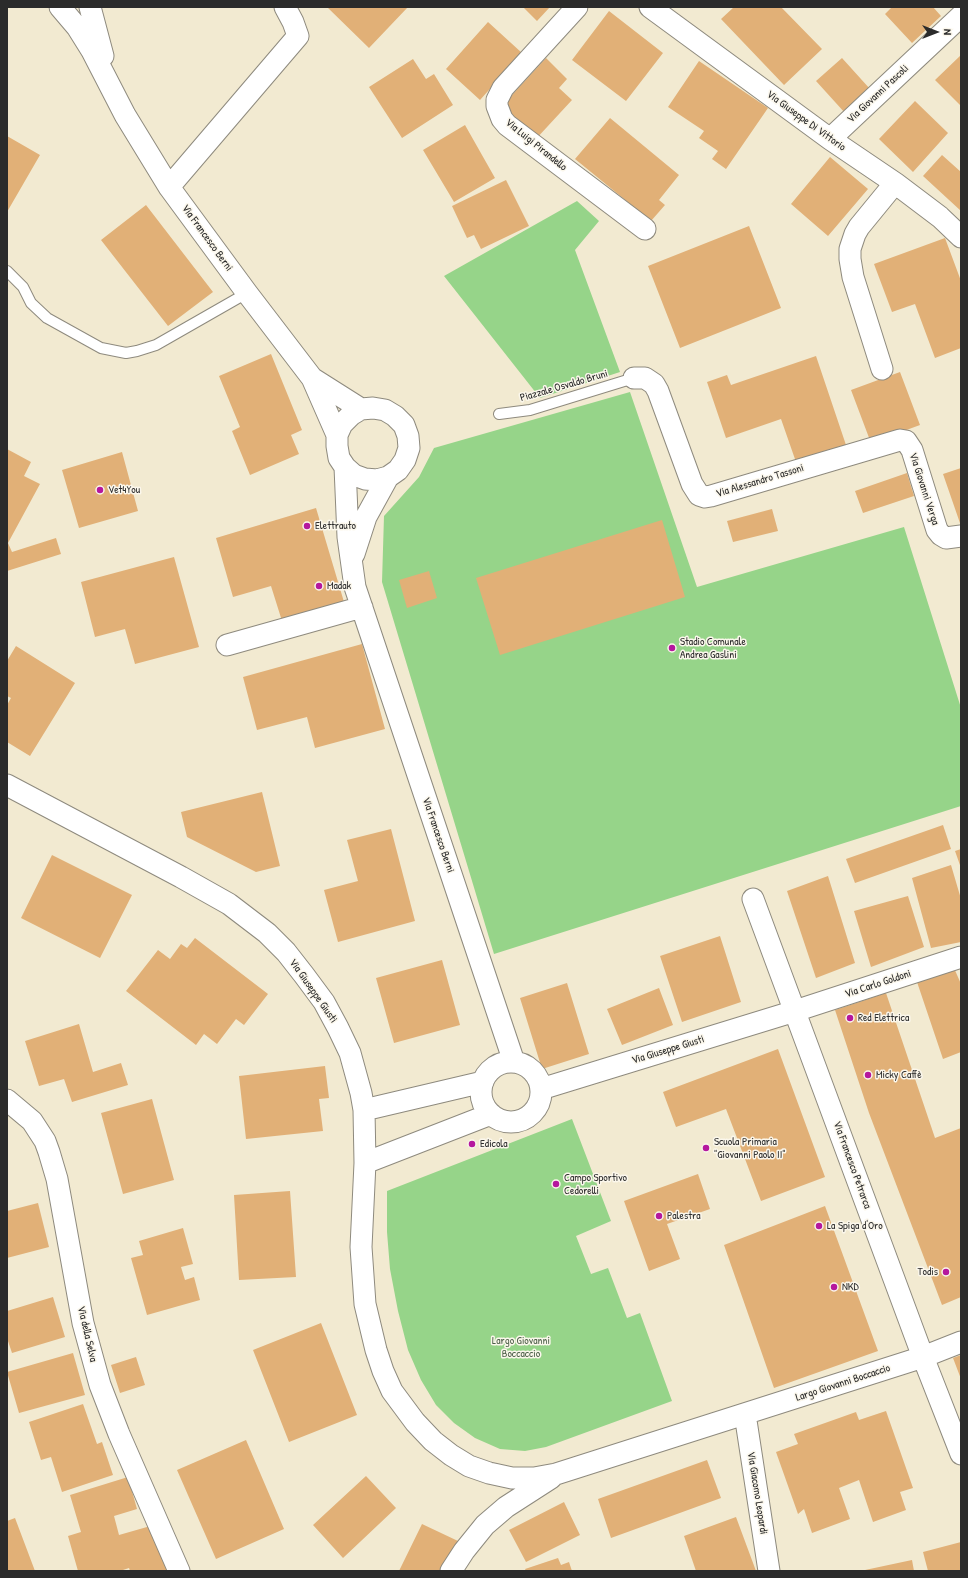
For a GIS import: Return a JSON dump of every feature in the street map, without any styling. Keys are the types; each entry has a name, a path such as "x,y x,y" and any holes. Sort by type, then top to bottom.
{"street":[{"name":"Via Francesco Berni","path":"60,7 77,27 92,51 139,140 169,187 312,378 338,435 337,446 339,458 345,467 351,567 362,607 514,1062"},
{"name":"Via Francesco Berni","path":"90,7 113,91"},
{"path":"169,187 298,36 285,7"},
{"name":"Via Luigi Pirandello","path":"577,7 503,88 497,100 497,106 502,119 507,125 645,230"},
{"name":"Via Giuseppe Di Vittorio","path":"650,7 830,138 895,183 940,217 961,237"},
{"path":"952,7 961,16"},
{"name":"Via Giovanni Pascoli","path":"830,138 961,16"},
{"path":"882,369 853,277 850,256 854,234 895,183"},
{"name":"Via Francesco Berni","path":"312,378 361,409 373,408 385,410 396,416 404,425 408,436 408,448 405,460 398,470 388,477 366,517 357,541 351,567"},
{"name":"Via Alessandro Tassoni","path":"634,378 645,378 654,384 658,391 692,484 699,495 705,497 895,440 906,441 909,445"},
{"path":"338,435 342,424 350,415 361,409"},
{"name":"Via Giovanni Verga","path":"909,445 912,450 937,530 946,538 961,536"},
{"path":"345,467 354,475 365,479 377,480 388,477"},
{"path":"227,646 362,607"},
{"name":"Via Giuseppe Giusti","path":"7,785 207,891 229,904 267,933 304,974 324,1002 350,1053 364,1110 365,1163"},
{"name":"Via Francesco Petrarca","path":"753,899 923,1358 961,1454"},
{"name":"Via Carlo Goldoni","path":"795,1011 961,957"},
{"name":"Via Giuseppe Giusti","path":"541,1089 795,1011"},
{"path":"514,1062 524,1065 532,1071 538,1079 541,1089 540,1099 536,1109 529,1116 520,1121 510,1122 499,1120 485,1107 482,1100 483,1082 495,1067 504,1063 514,1062"},
{"path":"364,1110 483,1082"},
{"name":"Via della Selva","path":"7,1100 32,1121 45,1141 57,1179 84,1324 100,1385 118,1434 179,1571"},
{"path":"365,1163 491,1114"},
{"name":"Largo Giovanni Boccaccio","path":"365,1163 361,1247 365,1304 376,1350 383,1371 392,1391 415,1422 433,1441 451,1455 469,1466 489,1473 512,1478 534,1478 556,1474 923,1358 961,1342"},
{"name":"Via Giacomo Leopardi","path":"745,1414 769,1571"},
{"path":"451,1571 485,1525 506,1507 556,1474"}],"lane":[{"path":"7,271 23,287 31,303 47,318 101,348 126,353 142,350 156,345 247,293"},
{"name":"Piazzale Osvaldo Bruni","path":"499,414 530,410 634,378"}],"green space":[{"path":"577,201 599,221 575,250 620,372 540,398 444,276"},
{"name":"Stadio Comunale Andrea Gaslini","path":"630,392 697,587 904,527 961,708 961,806 494,954 382,582 384,516 419,477 434,448"},
{"name":"Largo Giovanni Boccaccio","path":"572,1119 611,1221 576,1236 591,1274 608,1268 627,1318 640,1313 672,1401 546,1447 525,1451 500,1449 475,1438 454,1423 436,1405 421,1380 408,1350 398,1311 390,1269 387,1232 387,1191"}],"building":[{"path":"327,7 408,7 369,48"},
{"path":"523,7 550,7 537,21"},
{"path":"734,7 781,7 822,49 784,85 721,19"},
{"path":"892,7 933,7 941,16 912,43 885,14"},
{"path":"609,11 663,53 626,101 572,60"},
{"path":"488,22 522,53 480,100 446,69"},
{"path":"961,55 961,106 935,80"},
{"path":"546,58 567,79 559,88 572,100 535,140 500,108"},
{"path":"842,58 870,89 845,113 816,81"},
{"path":"413,59 426,79 434,74 453,105 402,138 369,87"},
{"path":"699,61 768,108 726,169 712,159 718,151 699,138 704,131 668,107"},
{"path":"915,101 948,133 913,172 879,139"},
{"path":"610,118 679,175 659,200 665,205 651,221 575,159"},
{"path":"465,125 495,178 454,202 423,150"},
{"path":"7,136 40,155 7,212"},
{"path":"942,155 961,172 961,211 923,176"},
{"path":"830,157 868,189 828,236 791,204"},
{"path":"506,180 529,226 481,249 474,235 467,238 452,206"},
{"path":"146,205 213,292 168,326 101,240"},
{"path":"749,226 781,308 680,348 648,266"},
{"path":"945,238 961,281 961,348 935,358 915,304 892,312 874,264"},
{"path":"271,354 302,430 291,435 299,454 250,475 232,431 240,427 219,376"},
{"path":"816,356 846,445 796,462 781,419 726,438 707,382 727,375 731,385"},
{"path":"900,372 920,425 871,443 851,390"},
{"path":"7,449 31,462 24,476 40,484 8,543 12,552 56,538 61,554 7,571"},
{"name":"Vet4You","path":"122,452 138,511 79,528 62,470"},
{"path":"961,468 961,526 943,474"},
{"path":"907,473 914,496 863,513 855,491"},
{"path":"316,508 344,602 282,621 271,586 233,597 216,538"},
{"path":"772,509 778,531 733,542 727,521"},
{"path":"662,520 685,597 500,655 476,578"},
{"path":"174,557 199,647 135,664 125,629 95,637 81,582"},
{"path":"429,571 437,598 407,608 399,580"},
{"path":"362,644 385,729 315,748 307,717 257,730 243,677"},
{"path":"16,646 75,683 30,756 7,742 7,705 11,698 7,696 7,661"},
{"path":"262,792 280,866 256,872 187,837 181,812"},
{"path":"943,825 951,849 855,883 846,859"},
{"path":"391,829 415,921 338,942 324,890 358,881 347,840"},
{"path":"961,849 961,868 955,851"},
{"path":"52,855 132,895 100,958 21,918"},
{"path":"951,865 961,899 961,942 931,948 912,878"},
{"path":"828,876 855,963 816,978 787,891"},
{"path":"908,896 924,947 871,967 854,911"},
{"path":"720,936 741,1002 682,1022 660,956"},
{"path":"195,938 268,994 244,1025 236,1019 217,1044 204,1034 196,1045 126,991 158,950 170,959 181,944 187,948"},
{"path":"442,960 460,1025 394,1043 376,978"},
{"path":"954,968 961,984 961,1052 943,1059 917,982"},
{"path":"567,983 589,1054 542,1069 520,998"},
{"path":"659,988 673,1025 622,1045 607,1009"},
{"path":"886,993 935,1138 961,1128 961,1297 942,1305 869,1113 835,1010"},
{"path":"79,1024 93,1072 121,1063 128,1085 72,1102 64,1079 39,1086 25,1041"},
{"path":"778,1049 825,1177 761,1201 726,1109 676,1127 663,1092"},
{"path":"325,1066 329,1098 319,1099 323,1131 246,1139 239,1076"},
{"path":"152,1099 174,1180 123,1194 101,1113"},
{"name":"Palestra","path":"698,1174 710,1209 667,1224 680,1259 649,1271 624,1201"},
{"path":"290,1191 296,1277 239,1280 234,1195"},
{"path":"38,1203 49,1247 7,1258 7,1211"},
{"path":"825,1206 878,1351 774,1388 724,1245"},
{"path":"183,1228 193,1264 181,1267 185,1280 194,1277 200,1300 147,1315 131,1258 143,1255 139,1241"},
{"path":"53,1297 65,1337 12,1353 7,1338 7,1311"},
{"path":"321,1323 357,1415 289,1442 253,1350"},
{"path":"73,1353 85,1395 19,1413 7,1372"},
{"path":"961,1355 961,1379 953,1358"},
{"path":"136,1357 145,1385 120,1393 111,1365"},
{"path":"83,1404 97,1444 102,1442 113,1475 62,1492 51,1457 41,1460 29,1422"},
{"path":"886,1411 913,1488 900,1492 906,1510 873,1522 859,1480 839,1488 850,1519 812,1533 804,1509 798,1514 776,1452 798,1444 794,1434 856,1412 859,1420"},
{"path":"246,1440 284,1529 216,1559 177,1470"},
{"path":"707,1460 721,1498 611,1538 598,1499"},
{"path":"366,1476 396,1508 343,1558 313,1525"},
{"path":"128,1477 137,1509 114,1516 119,1535 154,1525 168,1571 130,1571 129,1568 120,1571 78,1571 68,1536 81,1532 70,1495"},
{"path":"564,1502 580,1535 526,1562 509,1530"},
{"path":"736,1517 756,1571 696,1571 684,1536"},
{"path":"15,1518 35,1571 7,1571 7,1521"},
{"path":"422,1524 458,1541 443,1571 399,1571"},
{"path":"961,1542 961,1571 928,1571 923,1552"},
{"path":"558,1558 561,1565 569,1562 572,1571 526,1571 525,1569"},
{"path":"912,1560 914,1571 865,1571 865,1570"}],"place":[{"name":"Vet4You","path":"100,490"},
{"name":"Elettrauto","path":"307,526"},
{"name":"Madak","path":"319,586"},
{"name":"Stadio Comunale Andrea Gaslini","path":"672,648"},
{"name":"Red Elettrica","path":"850,1018"},
{"name":"Micky Caffè","path":"868,1075"},
{"name":"Edicola","path":"472,1144"},
{"name":"Scuola Primaria \"Giovanni Paolo II\"","path":"706,1148"},
{"name":"Campo Sportivo Cedorelli","path":"556,1184"},
{"name":"Palestra","path":"659,1216"},
{"name":"La Spiga d'Oro","path":"819,1226"},
{"name":"Todis","path":"946,1272"},
{"name":"NKD","path":"834,1287"}]}
